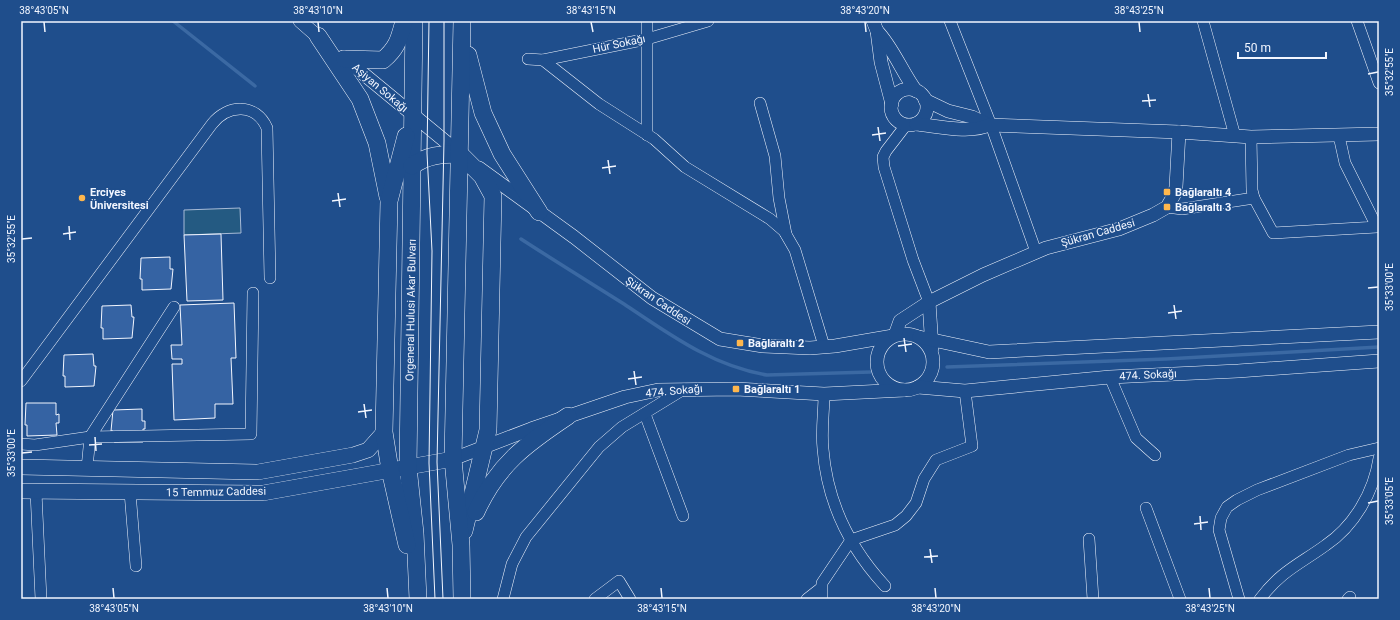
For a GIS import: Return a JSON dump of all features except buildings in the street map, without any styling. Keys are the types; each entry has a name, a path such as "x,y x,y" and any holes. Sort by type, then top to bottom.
{"main road":[{"path":"345,59 383,60 393,51 400,40 404,21"},
{"name":"Orgeneral Hulusi Akar Bulvarı","path":"414,21 408,467 415,533 418,599"},
{"path":"462,25 454,459 461,546 462,599"},
{"path":"462,25 483,113 502,154 539,212"},
{"path":"318,36 360,99 377,142 389,201 384,432 390,470 418,599"},
{"path":"389,201 412,115"},
{"path":"412,166 419,161 440,154 460,154 482,176 493,196 488,430 461,546"},
{"path":"461,546 483,496 503,467 531,441 568,416"},
{"name":"15 Temmuz Caddesi","path":"21,467 258,472 353,455 368,450 384,432"},
{"name":"15 Temmuz Caddesi","path":"21,491 263,493 454,459"}],"street":[{"name":"Aşiyan Sokağı","path":"300,21 460,154"},
{"path":"647,21 647,135"},
{"name":"Hür Sokağı","path":"528,59 543,60 647,38 708,21"},
{"path":"950,21 990,125 1036,252"},
{"path":"1203,21 1234,136"},
{"path":"1357,21 1379,83"},
{"path":"875,26 881,62 894,116 900,123 971,129 982,128 990,125"},
{"path":"875,26 885,39 905,76 927,106 925,115 911,124 886,151 883,157 884,168 913,260 930,302 928,343 934,366 928,379 918,388 904,390 891,387 881,377 878,371 877,357 879,351 887,340 894,336 906,333 928,343 989,352 1379,332"},
{"path":"543,60 599,104 647,135 690,170 770,219 786,234 795,250 824,346"},
{"path":"892,104 896,96 907,90 948,111 972,117 990,125 1179,132 1251,137 1379,134"},
{"path":"760,103 775,156 779,198 786,234"},
{"path":"21,381 212,124 223,114 236,109 253,112 262,118 267,128 270,278"},
{"path":"1179,132 1176,187 1174,195 1167,206 1182,209 1254,198"},
{"path":"1251,137 1252,190 1254,198 1273,233 1377,227 1345,163 1339,136"},
{"name":"Şükran Caddesi","path":"460,154 652,298 720,339 763,346 824,346 894,336 900,321 930,302 1036,252 1062,243 1120,229 1153,215 1167,206"},
{"path":"21,444 35,445 90,437 251,434 253,293"},
{"path":"87,468 90,437 174,307"},
{"name":"474. Sokağı","path":"918,388 965,391 1110,377 1238,371 1379,361"},
{"path":"1110,377 1136,438 1155,455"},
{"path":"503,599 512,564 526,537 534,525 599,447 622,427 684,389"},
{"name":"474. Sokağı","path":"454,459 568,416 625,397 658,390 736,389 824,394 904,390"},
{"path":"807,599 821,593 822,583 851,540 888,528 901,521 914,507 924,479 936,460 972,446 965,391"},
{"path":"824,394 822,427 825,467 833,503 851,540 864,562 885,586"},
{"path":"645,414 683,516"},
{"path":"1238,599 1219,530 1221,518 1227,508 1237,500 1257,490 1349,455 1379,448"},
{"path":"1260,599 1278,578 1290,568 1328,544 1347,526 1369,492 1379,458"},
{"path":"36,492 41,599"},
{"path":"130,492 136,566"},
{"path":"1146,508 1180,599"},
{"path":"1089,539 1093,599"},
{"path":"595,599 620,581 630,599"}],"shaded area":[{"path":"240,208 241,233 184,235 184,210"}],"waterway":[{"path":"173,21 255,86"},
{"path":"521,239 675,337 709,356 728,364 747,371 767,375 871,372"},
{"path":"947,367 1166,359 1379,347"}],"tram line":[{"path":"429,21 427,153 432,251 429,463 435,599"},
{"path":"443,599 437,462 444,141 444,21"}],"place":[{"name":"Bağlaraltı 4","path":"1167,192"},
{"name":"Erciyes Üniversitesi","path":"82,198"},
{"name":"Bağlaraltı 3","path":"1167,207"},
{"name":"Bağlaraltı 2","path":"740,343"},
{"name":"Bağlaraltı 1","path":"736,389"}]}
